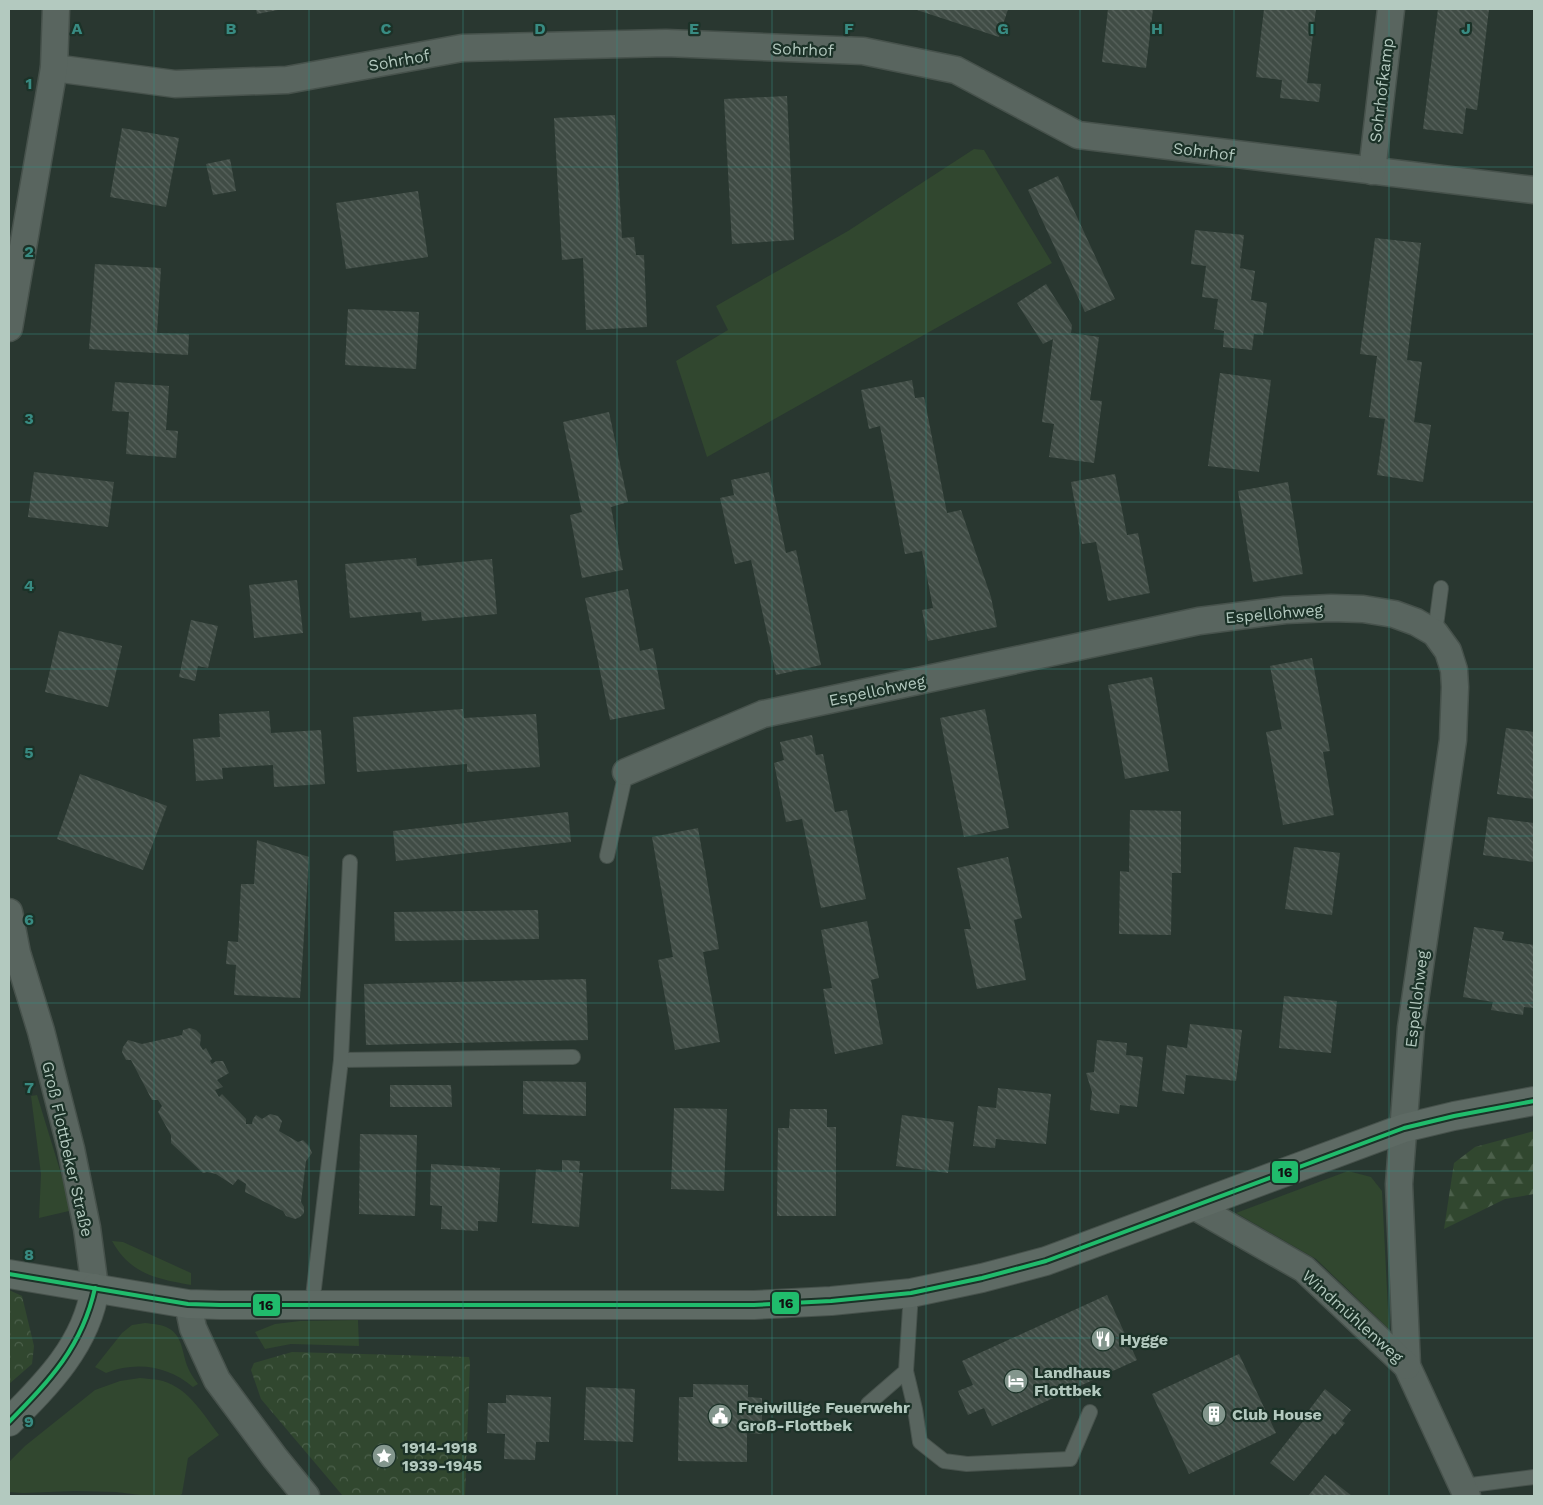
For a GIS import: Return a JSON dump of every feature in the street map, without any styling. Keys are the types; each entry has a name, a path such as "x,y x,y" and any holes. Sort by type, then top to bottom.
{"street":[{"path":"9,328 54,68 56,9"},
{"name":"Sohrhofkamp","path":"1372,171 1391,9"},
{"name":"Sohrhof","path":"54,68 174,84 286,80 462,48 666,43 863,51 956,70 1078,135 1534,190"},
{"name":"Espellohweg","path":"626,772 763,714 1199,621 1285,610 1331,608 1394,614 1416,622 1435,633 1448,651 1454,670 1455,687 1453,740 1411,1028 1404,1128"},
{"name":"Groß Flottbeker Straße","path":"9,912 17,953 41,1032 71,1148 87,1228 95,1288 88,1319 73,1349 42,1388 9,1422"},
{"path":"9,1274 188,1304 754,1304 831,1301 911,1293 982,1278 1046,1261 1404,1128 1454,1116 1534,1101"},
{"name":"Windmühlenweg","path":"1404,1128 1399,1184 1407,1366 1459,1489"},
{"name":"Windmühlenweg","path":"1194,1206 1304,1269 1407,1366"},
{"path":"188,1304 192,1328 217,1380 306,1496"}],"lane":[{"path":"1435,633 1440,588"},
{"path":"606,856 626,772"},
{"path":"312,1305 341,1060 350,862"},
{"path":"341,1060 573,1057"},
{"path":"911,1293 906,1371 920,1442 944,1461 967,1464 1070,1459 1090,1412"},
{"path":"868,1404 906,1371"},
{"path":"1459,1489 1534,1477"}],"green space":[{"path":"974,149 984,150 1052,263 707,457 676,361 728,330 716,306 848,231"},
{"path":"37,1095 70,1203 69,1211 39,1218 41,1174 31,1096"},
{"path":"1534,1131 1534,1194 1505,1199 1444,1229 1454,1163 1475,1147"},
{"path":"1348,1171 1371,1177 1382,1191 1389,1329 1316,1259 1236,1213"},
{"path":"112,1241 123,1242 191,1273 191,1285 156,1277 136,1268 119,1252"},
{"path":"9,1290 22,1296 34,1346 32,1364 9,1384"},
{"path":"358,1320 359,1346 291,1344 265,1349 255,1332 275,1324 300,1321"},
{"path":"145,1323 166,1327 178,1337 188,1369 198,1384 193,1387 173,1374 152,1368 129,1367 106,1373 95,1367 122,1333 132,1325"},
{"path":"292,1352 469,1357 465,1496 343,1496 261,1399 251,1370 254,1363"},
{"path":"140,1378 163,1381 180,1390 195,1403 219,1435 188,1458 182,1494 179,1496 148,1496 116,1492 9,1492 9,1462 25,1446 95,1390 120,1381"}],"building":[{"path":"256,9 278,9 278,10 257,14"},
{"path":"914,9 1008,9 999,37"},
{"path":"1108,9 1153,9 1146,68 1102,62"},
{"path":"1264,9 1316,9 1307,83 1321,84 1319,102 1280,98 1282,80 1256,77"},
{"path":"1438,9 1489,9 1477,110 1466,108 1463,134 1423,129"},
{"path":"787,96 794,240 732,244 724,99"},
{"path":"615,115 622,238 634,237 636,255 644,255 647,327 586,330 583,258 562,260 554,118"},
{"path":"122,128 179,138 166,207 110,197"},
{"path":"230,159 236,191 213,195 206,164"},
{"path":"1058,176 1115,299 1085,312 1028,190"},
{"path":"418,191 428,257 346,269 336,203"},
{"path":"1195,230 1244,235 1240,268 1255,271 1251,300 1267,303 1263,335 1254,334 1252,350 1223,347 1224,331 1214,329 1218,299 1202,297 1206,266 1191,264"},
{"path":"1375,238 1421,243 1407,360 1422,362 1414,422 1431,425 1423,482 1377,475 1385,419 1369,417 1377,356 1360,354"},
{"path":"95,264 161,268 157,333 189,334 188,355 89,349"},
{"path":"1046,284 1072,325 1071,333 1099,337 1090,400 1102,401 1094,463 1049,457 1054,424 1042,422 1053,339 1043,344 1017,303"},
{"path":"348,309 419,312 416,369 345,365"},
{"path":"1220,373 1271,380 1259,472 1208,466"},
{"path":"912,380 915,398 924,397 947,513 961,510 991,597 997,627 928,641 922,610 933,608 922,551 905,554 880,426 869,429 861,390"},
{"path":"115,382 169,386 166,430 178,431 176,458 126,454 129,412 112,411"},
{"path":"609,412 628,502 611,507 623,570 582,578 570,515 582,512 563,422"},
{"path":"34,472 114,482 108,527 28,517"},
{"path":"769,472 786,553 796,550 821,665 776,675 751,560 735,564 720,498 734,495 731,480"},
{"path":"1115,474 1127,535 1138,533 1150,593 1108,601 1096,542 1082,544 1071,482"},
{"path":"1288,482 1303,574 1253,582 1238,491"},
{"path":"416,558 417,566 492,559 497,614 422,621 421,612 350,618 345,564"},
{"path":"297,580 303,633 254,638 249,585"},
{"path":"628,589 640,651 653,648 665,709 610,720 585,598"},
{"path":"191,620 218,626 208,668 198,666 195,681 179,677"},
{"path":"59,631 122,646 108,707 45,692"},
{"path":"1312,658 1330,751 1323,752 1334,815 1283,825 1266,732 1282,729 1270,666"},
{"path":"1152,677 1169,771 1125,779 1108,685"},
{"path":"463,709 464,718 536,714 540,767 467,772 467,764 357,772 353,717"},
{"path":"985,709 1009,828 964,837 940,718"},
{"path":"269,711 271,733 321,730 325,784 274,787 273,765 222,768 223,779 196,781 193,739 220,737 219,714"},
{"path":"1506,728 1534,732 1534,799 1497,794"},
{"path":"812,735 816,755 823,754 835,812 847,810 866,899 821,908 802,819 786,822 774,763 784,760 780,742"},
{"path":"80,774 167,806 143,870 57,839"},
{"path":"1130,810 1181,811 1181,873 1172,873 1171,935 1119,934 1120,871 1129,872"},
{"path":"568,812 571,842 396,861 393,831"},
{"path":"1488,817 1534,823 1534,862 1483,855"},
{"path":"698,828 719,949 703,952 720,1042 675,1050 658,960 673,957 652,837"},
{"path":"257,840 309,857 300,998 234,995 236,965 226,964 228,941 238,942 241,884 254,884"},
{"path":"1294,847 1340,853 1332,915 1285,909"},
{"path":"1008,857 1022,918 1014,920 1026,980 977,989 964,929 971,929 957,868"},
{"path":"538,910 539,939 395,941 394,912"},
{"path":"867,921 879,978 871,980 883,1044 835,1054 823,989 832,988 821,930"},
{"path":"1474,927 1504,932 1502,940 1534,945 1534,1008 1524,1007 1523,1015 1491,1010 1493,1002 1463,997"},
{"path":"586,979 588,1040 366,1045 364,984"},
{"path":"1284,996 1337,1001 1331,1053 1279,1048"},
{"path":"1190,1024 1242,1030 1236,1081 1186,1075 1184,1094 1162,1091 1167,1045 1187,1048"},
{"path":"190,1028 196,1030 201,1035 200,1045 203,1050 206,1048 212,1059 210,1061 212,1064 216,1061 223,1061 229,1073 217,1080 223,1087 215,1090 219,1097 222,1094 246,1119 246,1124 252,1124 256,1115 262,1119 270,1114 278,1116 282,1121 279,1131 298,1142 303,1140 309,1146 312,1153 306,1161 301,1202 304,1207 304,1213 300,1217 295,1219 286,1216 283,1211 245,1192 246,1184 238,1179 233,1185 216,1174 203,1173 171,1143 171,1135 158,1112 162,1106 158,1100 152,1100 131,1060 126,1060 122,1052 128,1040 142,1044 182,1035 183,1030"},
{"path":"1097,1040 1127,1043 1126,1055 1143,1057 1137,1107 1120,1105 1119,1114 1090,1110 1092,1092 1086,1073 1094,1072"},
{"path":"523,1081 586,1082 586,1116 523,1114"},
{"path":"390,1085 451,1085 452,1107 390,1107"},
{"path":"998,1088 1051,1094 1046,1144 996,1139 995,1148 973,1146 978,1106 996,1108"},
{"path":"674,1108 727,1109 724,1191 671,1189"},
{"path":"790,1109 827,1109 827,1127 836,1127 836,1216 777,1216 778,1128 789,1128"},
{"path":"902,1115 954,1122 948,1173 896,1166"},
{"path":"360,1134 417,1135 415,1216 359,1214"},
{"path":"562,1160 580,1161 579,1173 583,1173 579,1227 532,1223 536,1169 562,1172"},
{"path":"431,1164 500,1168 497,1222 478,1221 478,1231 441,1229 442,1206 430,1205"},
{"path":"1107,1295 1137,1360 992,1426 984,1408 968,1415 958,1391 973,1385 962,1361"},
{"name":"Club House","path":"1239,1354 1276,1433 1189,1474 1152,1394"},
{"name":"Freiwillige Feuerwehr Groß-Flottbek","path":"693,1384 748,1385 748,1397 762,1398 762,1434 747,1433 747,1462 678,1461 679,1397 693,1397"},
{"path":"586,1387 635,1389 633,1442 584,1440"},
{"path":"1325,1389 1351,1410 1342,1421 1345,1423 1335,1435 1333,1433 1294,1481 1270,1463 1308,1415 1306,1414"},
{"path":"506,1395 551,1397 549,1442 536,1442 535,1460 504,1459 505,1434 487,1433 488,1403 506,1403"},
{"path":"1325,1475 1352,1496 1308,1496"}],"transit line":[{"name":"16","path":"9,1274 188,1304 220,1305 754,1305 831,1301 911,1293 982,1278 1046,1261 1404,1128 1454,1116 1534,1101"},
{"name":"16","path":"9,1422 51,1377 73,1345 82,1328 95,1288"}],"place":[{"name":"Hygge","path":"1103,1339"},
{"name":"Landhaus Flottbek","path":"1016,1381"},
{"name":"Club House","path":"1214,1414"},
{"name":"Freiwillige Feuerwehr Groß-Flottbek","path":"720,1416"},
{"name":"1914-1918 1939-1945","path":"384,1456"}]}
